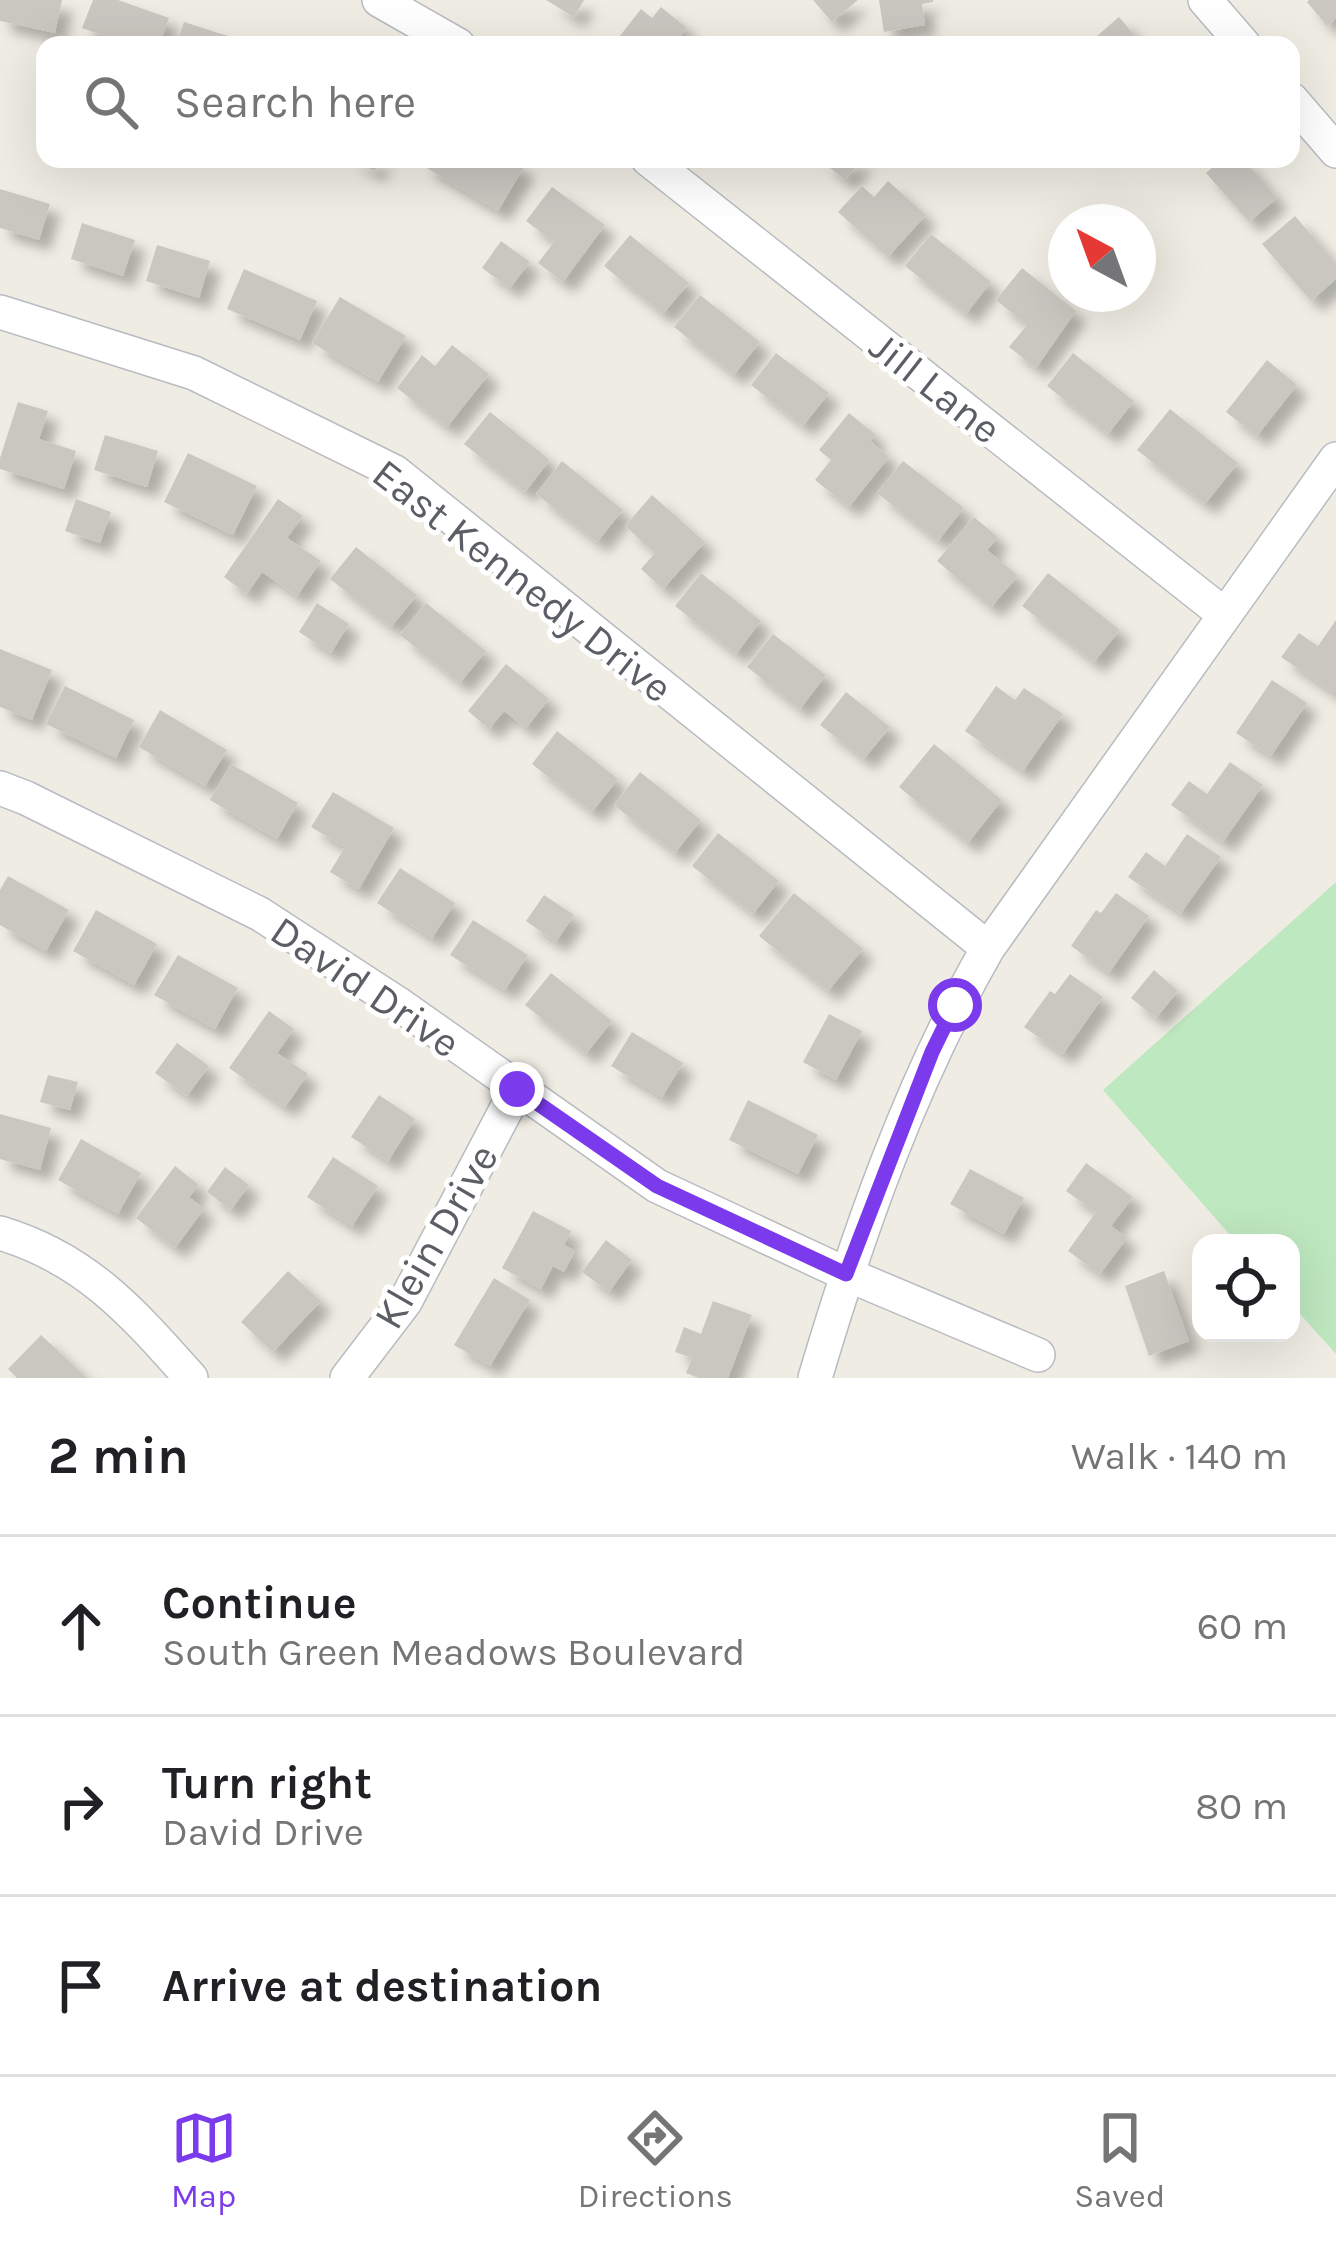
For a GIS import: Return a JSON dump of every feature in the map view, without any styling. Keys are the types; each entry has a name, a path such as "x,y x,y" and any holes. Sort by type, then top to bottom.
{"street":[{"path":"382,0 443,36"},
{"path":"1205,0 1236,36"},
{"path":"1300,109 1336,151"},
{"name":"Jill Lane","path":"659,168 1225,615"},
{"name":"East Kennedy Drive","path":"0,312 194,373 395,472 988,948"},
{"path":"815,1378 846,1274 932,1052 988,948 1336,459"},
{"name":"David Drive","path":"0,788 260,914 397,1003 657,1186 846,1274 1038,1354"},
{"name":"Klein Drive","path":"347,1378 405,1302 517,1089"},
{"path":"0,1232 32,1242 93,1278 118,1298 191,1378"}],"green space":[{"path":"1336,882 1336,1354 1300,1314 1300,1234 1229,1234 1103,1090"}],"building":[{"path":"0,0 62,0 55,33 0,21"},
{"path":"93,0 118,0 169,18 162,36 105,36 82,28"},
{"path":"546,0 584,0 574,17"},
{"path":"813,0 858,0 832,22"},
{"path":"879,0 933,2 922,4 925,25 884,32"},
{"path":"1309,0 1336,0 1336,18 1327,26"},
{"path":"661,7 687,28 682,36 620,36 641,9 652,18"},
{"path":"1119,17 1135,36 1097,36"},
{"path":"184,22 228,36 179,36"},
{"path":"427,168 523,168 498,211"},
{"path":"830,168 855,168 845,180"},
{"path":"1212,168 1251,168 1277,198 1249,222 1206,173"},
{"path":"888,181 926,215 888,257 838,212 862,186 874,197"},
{"path":"552,187 605,225 563,282 538,263 554,242 526,221"},
{"path":"0,189 50,204 39,240 0,228"},
{"path":"1295,216 1336,264 1336,279 1311,301 1262,244"},
{"path":"82,223 135,240 123,276 71,259"},
{"path":"931,234 991,282 966,314 905,266"},
{"path":"630,235 689,283 663,314 604,266"},
{"path":"501,241 530,262 510,288 482,268"},
{"path":"157,245 210,261 199,298 146,281"},
{"path":"1022,268 1048,289 1048,312 1075,312 1036,368 1009,347 1027,325 996,300"},
{"path":"244,269 317,301 300,340 227,309"},
{"path":"700,295 760,342 734,375 674,327"},
{"path":"340,297 406,336 378,382 312,343"},
{"path":"452,345 489,374 447,427 397,388 422,355 435,366"},
{"path":"776,353 829,393 803,426 751,385"},
{"path":"1073,353 1134,401 1108,434 1047,386"},
{"path":"1267,360 1297,385 1257,436 1226,412"},
{"path":"18,402 48,411 39,439 76,451 64,489 0,469"},
{"path":"1170,409 1238,463 1205,504 1137,450"},
{"path":"490,412 550,460 525,492 464,444"},
{"path":"849,413 876,435 870,441 889,457 849,507 815,480 831,460 819,450"},
{"path":"105,435 158,451 147,487 94,470"},
{"path":"188,453 257,486 233,535 164,502"},
{"path":"562,461 623,510 597,542 536,494"},
{"path":"903,461 964,508 938,541 877,493"},
{"path":"652,495 705,542 663,589 641,569 655,553 625,526"},
{"path":"76,499 111,512 100,543 65,531"},
{"path":"278,499 303,516 287,538 321,561 297,596 262,572 247,594 224,577"},
{"path":"974,517 998,537 987,550 1018,576 991,607 937,561"},
{"path":"356,547 417,595 391,627 330,579"},
{"path":"701,573 761,621 736,654 675,606"},
{"path":"1048,573 1120,630 1094,662 1022,606"},
{"path":"317,603 349,624 331,653 299,632"},
{"path":"426,603 486,651 460,683 400,635"},
{"path":"1336,620 1334,693 1281,657 1299,633 1318,646"},
{"path":"773,634 826,675 800,709 747,667"},
{"path":"0,649 52,670 32,720 0,707"},
{"path":"506,664 549,699 526,728 504,711 489,729 468,711"},
{"path":"1272,680 1307,703 1271,756 1236,733"},
{"path":"65,686 134,720 116,758 46,724"},
{"path":"996,686 1015,700 1024,688 1063,714 1023,771 965,731"},
{"path":"846,692 890,727 864,759 820,725"},
{"path":"160,710 227,750 205,786 139,747"},
{"path":"557,731 618,779 592,812 532,764"},
{"path":"934,744 1002,800 968,843 899,787"},
{"path":"1230,762 1263,785 1223,842 1171,805 1189,781 1207,794"},
{"path":"231,764 298,803 277,839 210,800"},
{"path":"640,772 701,820 675,853 614,805"},
{"path":"333,792 394,828 359,889 330,872 345,847 311,827"},
{"path":"718,833 779,881 753,914 692,866"},
{"path":"1187,834 1221,857 1181,913 1128,877 1146,852 1165,866"},
{"path":"400,868 455,903 432,938 377,903"},
{"path":"8,876 69,910 46,951 0,925 0,890"},
{"path":"794,893 863,949 828,991 759,936"},
{"path":"1116,893 1149,916 1109,973 1071,946 1096,910 1101,913"},
{"path":"544,895 574,915 556,942 526,921"},
{"path":"96,910 157,944 134,985 73,951"},
{"path":"473,920 528,955 505,990 450,955"},
{"path":"178,955 238,988 215,1029 154,995"},
{"path":"1154,970 1178,991 1156,1018 1131,998"},
{"path":"551,973 612,1021 586,1054 525,1005"},
{"path":"1070,974 1103,997 1063,1054 1024,1027 1050,991 1055,994"},
{"path":"269,1011 294,1029 277,1053 308,1074 285,1107 229,1068"},
{"path":"829,1014 862,1031 836,1080 803,1062"},
{"path":"632,1032 683,1063 662,1097 611,1066"},
{"path":"177,1043 209,1066 187,1096 155,1073"},
{"path":"48,1075 78,1082 70,1110 40,1102"},
{"path":"379,1095 415,1119 388,1161 351,1137"},
{"path":"748,1100 818,1135 798,1174 729,1140"},
{"path":"0,1114 51,1128 40,1170 0,1159"},
{"path":"81,1139 141,1173 118,1214 58,1180"},
{"path":"333,1157 378,1186 352,1226 307,1197"},
{"path":"1086,1163 1133,1197 1111,1226 1127,1238 1100,1274 1068,1251 1096,1212 1066,1191"},
{"path":"175,1166 199,1185 189,1197 204,1209 175,1248 136,1218"},
{"path":"225,1167 249,1185 231,1210 207,1192"},
{"path":"970,1169 1024,1198 1004,1234 950,1204"},
{"path":"533,1211 571,1231 564,1245 575,1251 564,1272 553,1266 541,1289 502,1268"},
{"path":"606,1240 632,1260 609,1292 582,1272"},
{"path":"288,1271 321,1301 273,1352 241,1322"},
{"path":"1164,1271 1189,1341 1149,1356 1125,1286"},
{"path":"494,1278 530,1300 490,1366 454,1345"},
{"path":"713,1301 752,1315 728,1378 686,1373 692,1358 675,1352 684,1327 701,1334"},
{"path":"41,1335 87,1378 17,1378 8,1369"}],"route":[{"path":"517,1089 657,1186 846,1274 932,1052 955,1005"}]}
